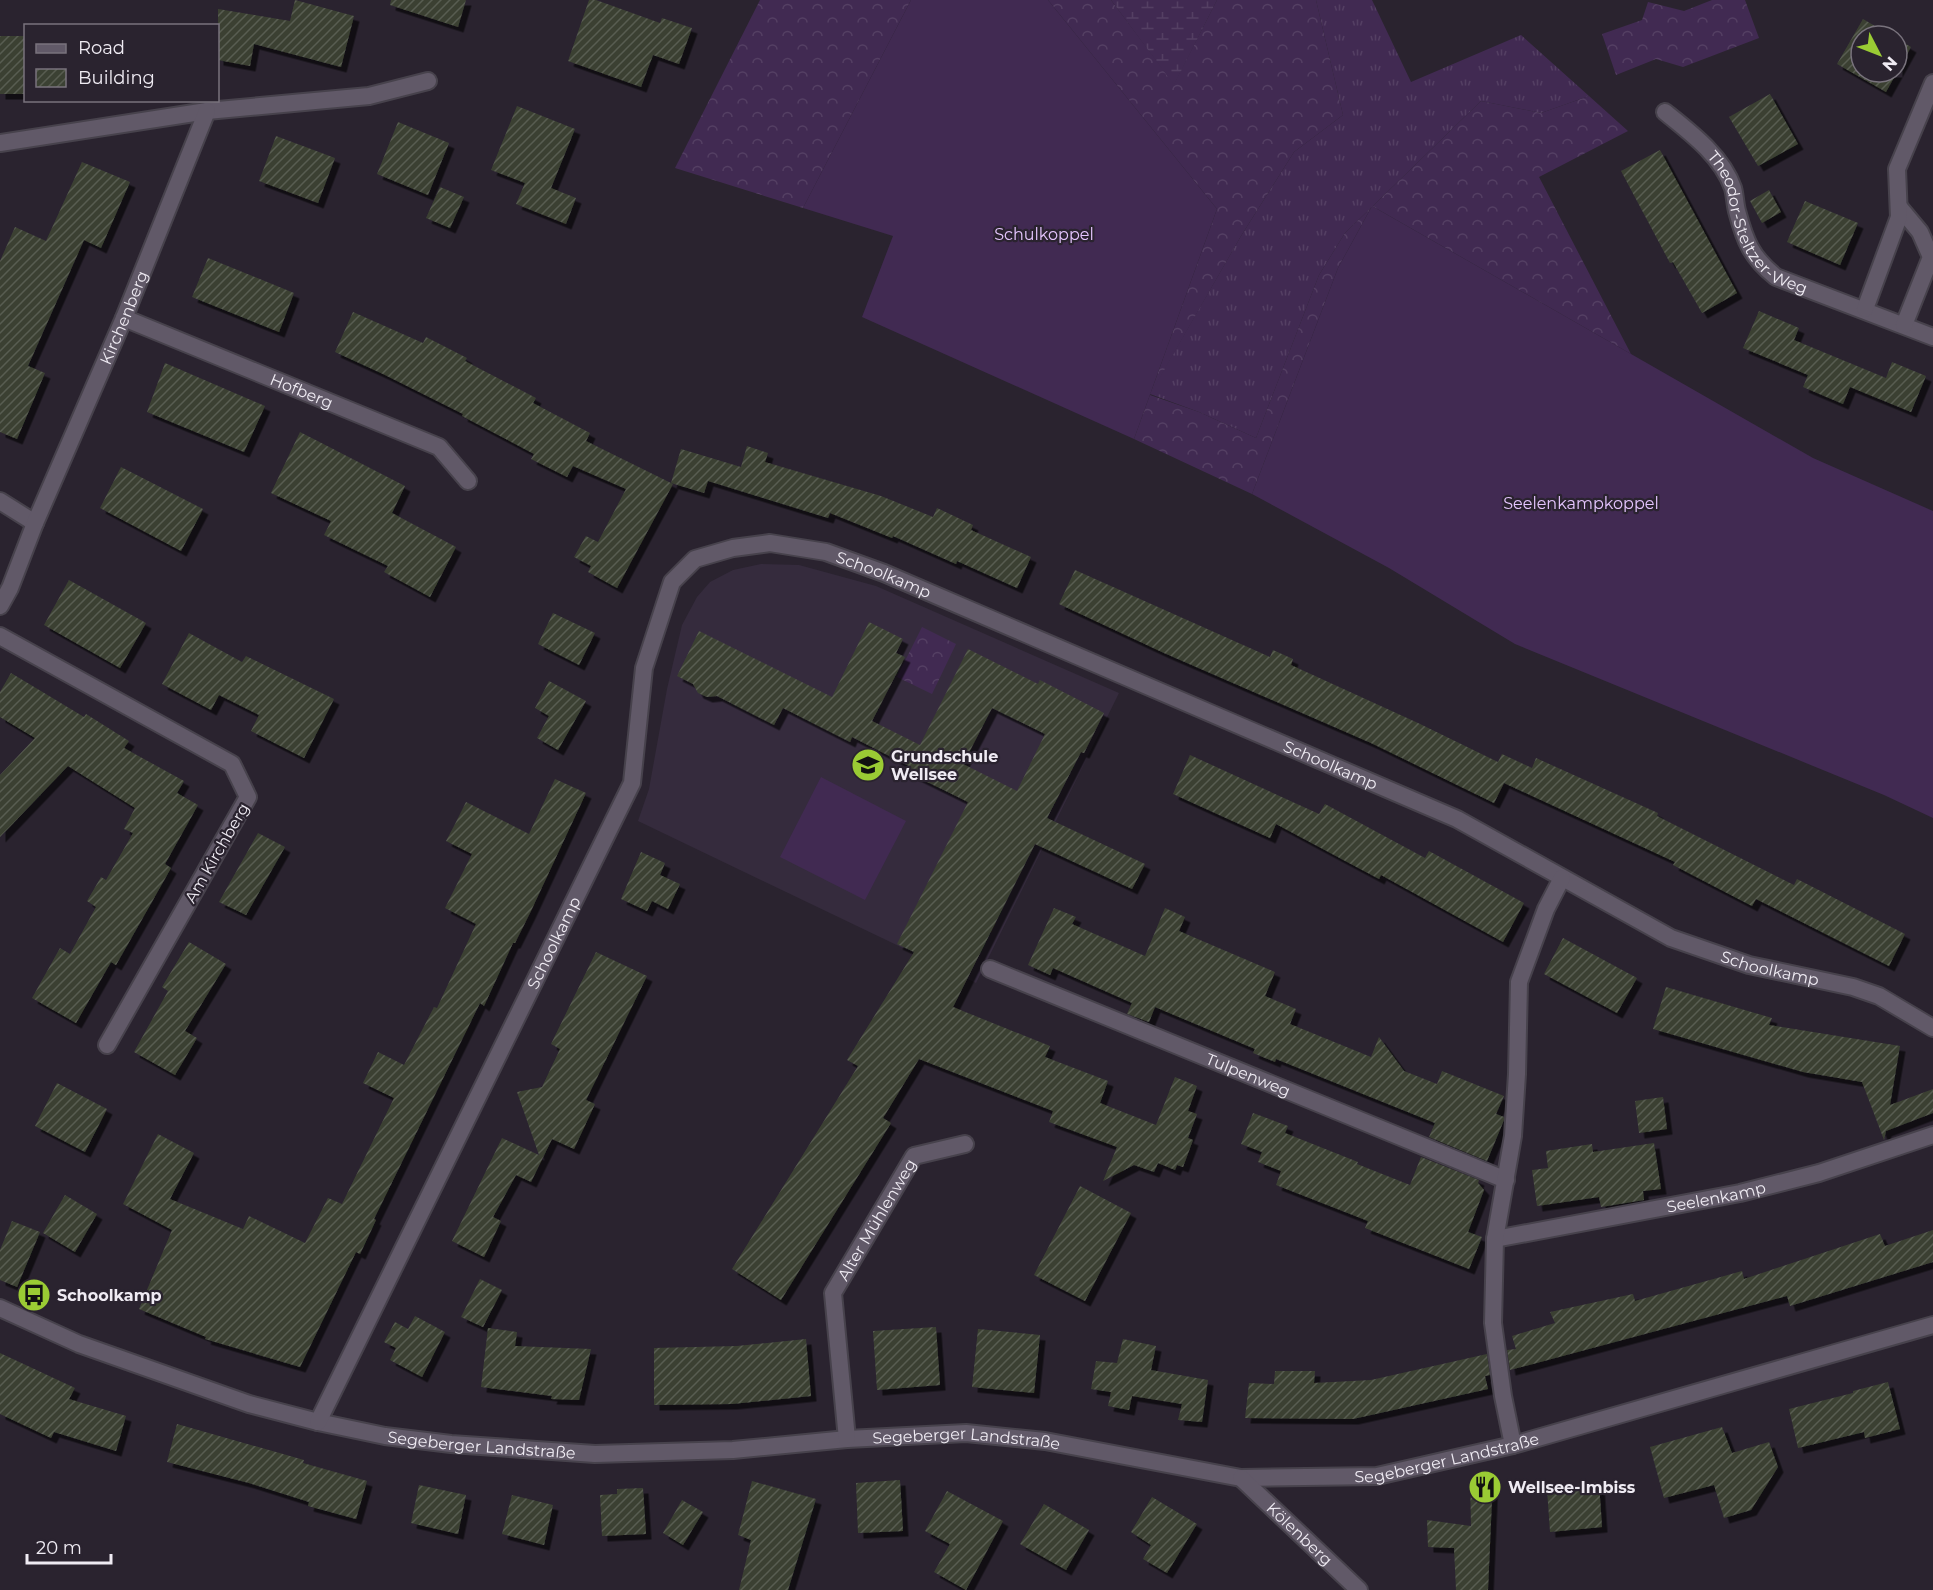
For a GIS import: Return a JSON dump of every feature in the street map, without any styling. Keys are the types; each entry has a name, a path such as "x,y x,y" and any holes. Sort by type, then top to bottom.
{"street":[{"path":"0,143 207,111 369,96 428,81"},
{"path":"1865,309 1899,217 1897,169 1933,83"},
{"name":"Kirchenberg","path":"0,606 10,588 35,523 124,318 207,111"},
{"name":"Theodor-Steltzer-Weg","path":"1665,112 1687,129 1719,163 1732,187 1748,247 1760,264 1776,277 1865,309 1933,337"},
{"path":"1900,208 1920,232 1931,257 1904,325"},
{"name":"Hofberg","path":"124,318 439,447 468,481"},
{"path":"0,501 35,523"},
{"name":"Schoolkamp","path":"318,1422 632,783 644,668 672,582 695,559 733,548 770,543 826,552 884,573 1457,819 1671,939 1749,965 1853,987 1879,996 1933,1028"},
{"name":"Am Kirchberg","path":"0,636 232,764 248,797 107,1045"},
{"path":"1513,1444 1503,1396 1493,1323 1495,1239 1513,1136 1519,982 1546,909 1562,878"},
{"name":"Tulpenweg","path":"990,969 1506,1180"},
{"name":"Seelenkamp","path":"1495,1239 1740,1193 1819,1173 1933,1135"},
{"name":"Alter Mühlenweg","path":"847,1439 833,1293 914,1156 965,1144"},
{"name":"Segeberger Landstraße","path":"0,1308 79,1344 249,1404 385,1436 595,1454 733,1450 847,1439 966,1433 1045,1441 1241,1478 1377,1476 1513,1444 1933,1325"},
{"name":"Kölenberg","path":"1241,1478 1359,1590"}],"shaded area":[{"name":"Grundschule Wellsee","path":"761,564 799,565 876,586 1119,693 976,983 638,821 649,789 667,689 682,625 697,597 710,582 733,570"}],"green space":[{"path":"760,0 911,0 803,208 675,168"},
{"name":"Schulkoppel","path":"911,0 1048,0 1217,209 1134,439 862,317 893,236 803,208"},
{"path":"1048,0 1111,0 1174,84 1217,0 1316,0 1343,115 1294,152 1241,236 1150,395 1199,412 1256,438 1319,275 1345,233 1371,208 1338,268 1252,494 1134,439 1217,209"},
{"path":"1111,0 1217,0 1174,85"},
{"path":"1316,0 1372,0 1411,82 1521,35 1589,96 1541,113 1481,101 1345,233 1319,275 1256,438 1199,412 1150,394 1241,236 1294,152 1343,115"},
{"path":"1712,0 1745,0 1759,38 1683,67 1656,59 1616,75 1602,34 1642,20 1648,2 1684,11"},
{"path":"1589,96 1628,131 1539,177 1631,354 1373,206 1481,101 1541,113"},
{"name":"Seelenkampkoppel","path":"1372,206 1813,458 1933,511 1933,818 1884,795 1515,644 1389,568 1252,494 1338,268"},
{"path":"922,627 956,644 932,694 897,677"},
{"path":"821,777 906,821 865,900 780,857"}],"building":[{"path":"295,0 354,16 341,67 254,44 250,66 219,60 218,9 290,21"},
{"path":"391,0 466,0 458,27 390,5"},
{"path":"589,0 596,0 660,23 662,18 692,28 679,64 653,55 641,87 568,61"},
{"path":"1863,19 1872,24 1860,24"},
{"path":"0,36 24,36 24,94 0,94"},
{"path":"1849,43 1849,71 1837,64"},
{"path":"1872,84 1890,84 1886,92"},
{"path":"1770,94 1798,144 1758,166 1729,117"},
{"path":"517,106 575,129 551,188 576,198 566,224 516,204 525,183 491,170"},
{"path":"398,122 449,143 428,195 377,174"},
{"path":"276,136 335,158 318,203 259,181"},
{"path":"1660,150 1737,293 1702,313 1673,262 1670,263 1621,171"},
{"path":"82,162 130,182 101,248 84,240 28,366 45,373 17,439 0,432 0,261 15,227 46,241"},
{"path":"440,187 464,197 450,228 426,218"},
{"path":"1769,190 1781,212 1762,223 1750,201"},
{"path":"1805,201 1858,223 1840,265 1787,242"},
{"path":"208,258 294,293 279,332 192,297"},
{"path":"1759,311 1799,328 1794,340 1886,378 1892,362 1926,376 1911,412 1850,387 1843,404 1803,387 1808,375 1743,348"},
{"path":"353,312 423,343 426,337 467,358 465,361 536,398 533,403 590,433 586,441 673,484 617,588 588,572 591,566 574,557 586,536 598,542 626,489 573,466 567,477 531,459 534,454 462,416 463,414 335,352"},
{"path":"165,363 265,406 244,452 147,412"},
{"path":"300,432 405,486 392,513 456,547 430,597 384,572 388,566 324,535 331,521 271,493"},
{"path":"747,446 768,453 765,462 881,496 933,517 937,508 973,525 971,530 1031,557 1017,588 957,561 956,564 893,536 892,538 830,513 828,518 708,481 704,493 671,483 681,449 741,467"},
{"path":"121,467 203,509 181,551 100,508"},
{"path":"1075,570 1270,657 1273,650 1293,659 1291,665 1498,762 1502,754 1532,768 1536,758 1658,813 1657,816 1794,885 1797,879 1905,934 1889,966 1756,899 1752,906 1673,865 1675,862 1504,783 1494,803 1371,743 1164,653 1059,604"},
{"path":"69,580 146,623 120,668 44,625"},
{"path":"553,613 595,633 579,665 538,644"},
{"path":"869,622 903,639 896,653 905,657 872,721 920,745 968,649 1038,684 1040,680 1104,713 1047,818 1145,864 1132,889 1035,844 953,1007 1050,1046 1045,1057 1108,1081 1100,1103 1156,1125 1175,1077 1197,1086 1188,1111 1197,1114 1188,1138 1193,1140 1183,1167 1177,1165 1175,1170 1158,1163 1154,1172 1134,1165 1103,1181 1117,1147 1049,1122 1053,1111 919,1059 883,1118 891,1123 781,1300 732,1269 858,1066 847,1060 914,952 897,944 968,802 907,772 909,766 852,737 850,742 783,708 774,725 717,696 707,697 698,693 693,684 677,676 699,631 832,697","holes":["992,708 1045,734 1017,791 963,764"]},
{"path":"189,633 242,662 246,656 334,699 304,758 251,731 259,715 219,695 211,710 162,684"},
{"path":"11,673 84,717 86,714 129,741 124,748 184,781 177,793 198,805 165,864 171,868 116,965 111,962 76,1023 32,998 60,948 70,954 96,907 87,901 101,877 106,880 133,833 124,829 135,808 68,766 0,837 0,775 35,738 0,717 0,692"},
{"path":"549,681 586,701 558,750 537,738 549,716 535,708"},
{"path":"1190,755 1319,814 1325,804 1425,858 1429,851 1524,903 1503,942 1381,875 1379,879 1276,824 1270,838 1173,794"},
{"path":"555,779 586,793 484,1006 480,1003 374,1219 376,1220 360,1254 356,1252 300,1367 205,1339 206,1337 139,1309 172,1230 123,1204 158,1134 194,1153 170,1199 243,1229 249,1216 305,1243 328,1198 342,1204 394,1098 363,1083 378,1052 404,1065 434,1007 437,1008 476,924 445,908 472,854 446,841 466,802 529,834"},
{"path":"258,833 285,847 246,915 219,902"},
{"path":"641,852 665,863 660,875 680,884 668,909 652,901 647,911 621,899"},
{"path":"1054,908 1076,917 1072,924 1145,956 1165,908 1185,917 1179,931 1275,972 1265,996 1296,1009 1290,1024 1371,1057 1379,1037 1404,1071 1437,1084 1442,1071 1504,1096 1496,1114 1504,1117 1504,1120 1487,1161 1429,1137 1435,1123 1276,1059 1275,1062 1253,1053 1255,1049 1155,1007 1149,1022 1127,1014 1132,1003 1053,968 1050,975 1028,965"},
{"path":"1563,938 1637,978 1617,1013 1544,974"},
{"path":"189,942 226,964 185,1031 197,1038 175,1075 134,1052 168,991 162,987"},
{"path":"596,952 647,976 586,1100 595,1104 574,1149 552,1139 531,1182 516,1175 493,1217 501,1221 484,1257 452,1241 502,1138 539,1155 517,1092 542,1087 560,1049 551,1044"},
{"path":"1666,987 1772,1018 1769,1025 1900,1046 1890,1105 1933,1089 1933,1113 1886,1131 1884,1140 1862,1082 1803,1072 1653,1029"},
{"path":"57,1083 107,1109 85,1152 35,1126"},
{"path":"1663,1097 1667,1129 1639,1133 1635,1101"},
{"path":"1253,1113 1288,1126 1285,1133 1410,1185 1421,1157 1479,1180 1478,1183 1484,1190 1468,1232 1482,1237 1469,1269 1365,1228 1368,1221 1276,1185 1281,1171 1258,1162 1262,1152 1241,1144"},
{"path":"1654,1143 1661,1189 1643,1191 1644,1200 1601,1207 1599,1197 1537,1206 1532,1170 1548,1168 1546,1151 1592,1144 1593,1152"},
{"path":"1080,1186 1131,1213 1085,1301 1034,1275"},
{"path":"65,1195 97,1214 75,1252 43,1233"},
{"path":"12,1221 40,1232 17,1287 0,1280 0,1250"},
{"path":"1933,1230 1933,1262 1790,1306 1787,1296 1510,1370 1507,1350 1516,1349 1512,1336 1555,1323 1550,1312 1633,1294 1635,1301 1742,1271 1744,1279 1880,1234 1885,1246"},
{"path":"480,1279 502,1290 483,1327 461,1317"},
{"path":"415,1316 445,1332 422,1377 390,1360 396,1348 384,1342 395,1322 408,1329"},
{"path":"936,1327 940,1385 877,1390 873,1331"},
{"path":"488,1328 517,1332 515,1346 591,1349 579,1400 551,1399 552,1396 481,1387"},
{"path":"978,1329 1040,1335 1034,1393 972,1387"},
{"path":"806,1339 811,1396 732,1404 654,1405 654,1348 737,1346"},
{"path":"1123,1339 1156,1346 1151,1370 1208,1380 1202,1422 1178,1420 1182,1404 1132,1396 1129,1410 1108,1406 1111,1392 1091,1389 1096,1361 1117,1363"},
{"path":"0,1353 75,1388 69,1399 126,1416 116,1451 54,1432 51,1438 0,1414"},
{"path":"1487,1354 1490,1375 1485,1376 1488,1389 1353,1419 1245,1418 1249,1383 1274,1384 1275,1371 1315,1371 1314,1383 1371,1380"},
{"path":"1888,1382 1900,1429 1865,1438 1864,1432 1798,1448 1789,1409"},
{"path":"177,1424 304,1460 303,1463 367,1481 356,1519 308,1506 309,1502 249,1483 167,1462"},
{"path":"1722,1427 1732,1453 1769,1442 1778,1467 1751,1510 1724,1518 1714,1485 1664,1498 1650,1447"},
{"path":"1493,1476 1488,1590 1456,1590 1454,1548 1428,1547 1427,1520 1471,1526 1470,1479"},
{"path":"900,1480 903,1531 858,1533 856,1483"},
{"path":"752,1481 816,1499 788,1590 739,1590 751,1540 738,1535"},
{"path":"1599,1482 1602,1527 1550,1532 1547,1489"},
{"path":"419,1485 466,1495 458,1534 411,1523"},
{"path":"643,1488 646,1534 602,1536 600,1495 617,1494 617,1489"},
{"path":"947,1491 1003,1521 966,1590 934,1572 950,1544 925,1531"},
{"path":"512,1495 553,1505 544,1545 502,1534"},
{"path":"1152,1497 1197,1524 1167,1573 1143,1559 1151,1545 1131,1532"},
{"path":"682,1500 703,1512 683,1545 663,1533"},
{"path":"1044,1504 1089,1530 1066,1570 1020,1544"}],"place":[{"name":"Grundschule Wellsee","path":"868,765"},
{"name":"Schoolkamp","path":"34,1295"},
{"name":"Wellsee-Imbiss","path":"1485,1487"}]}
